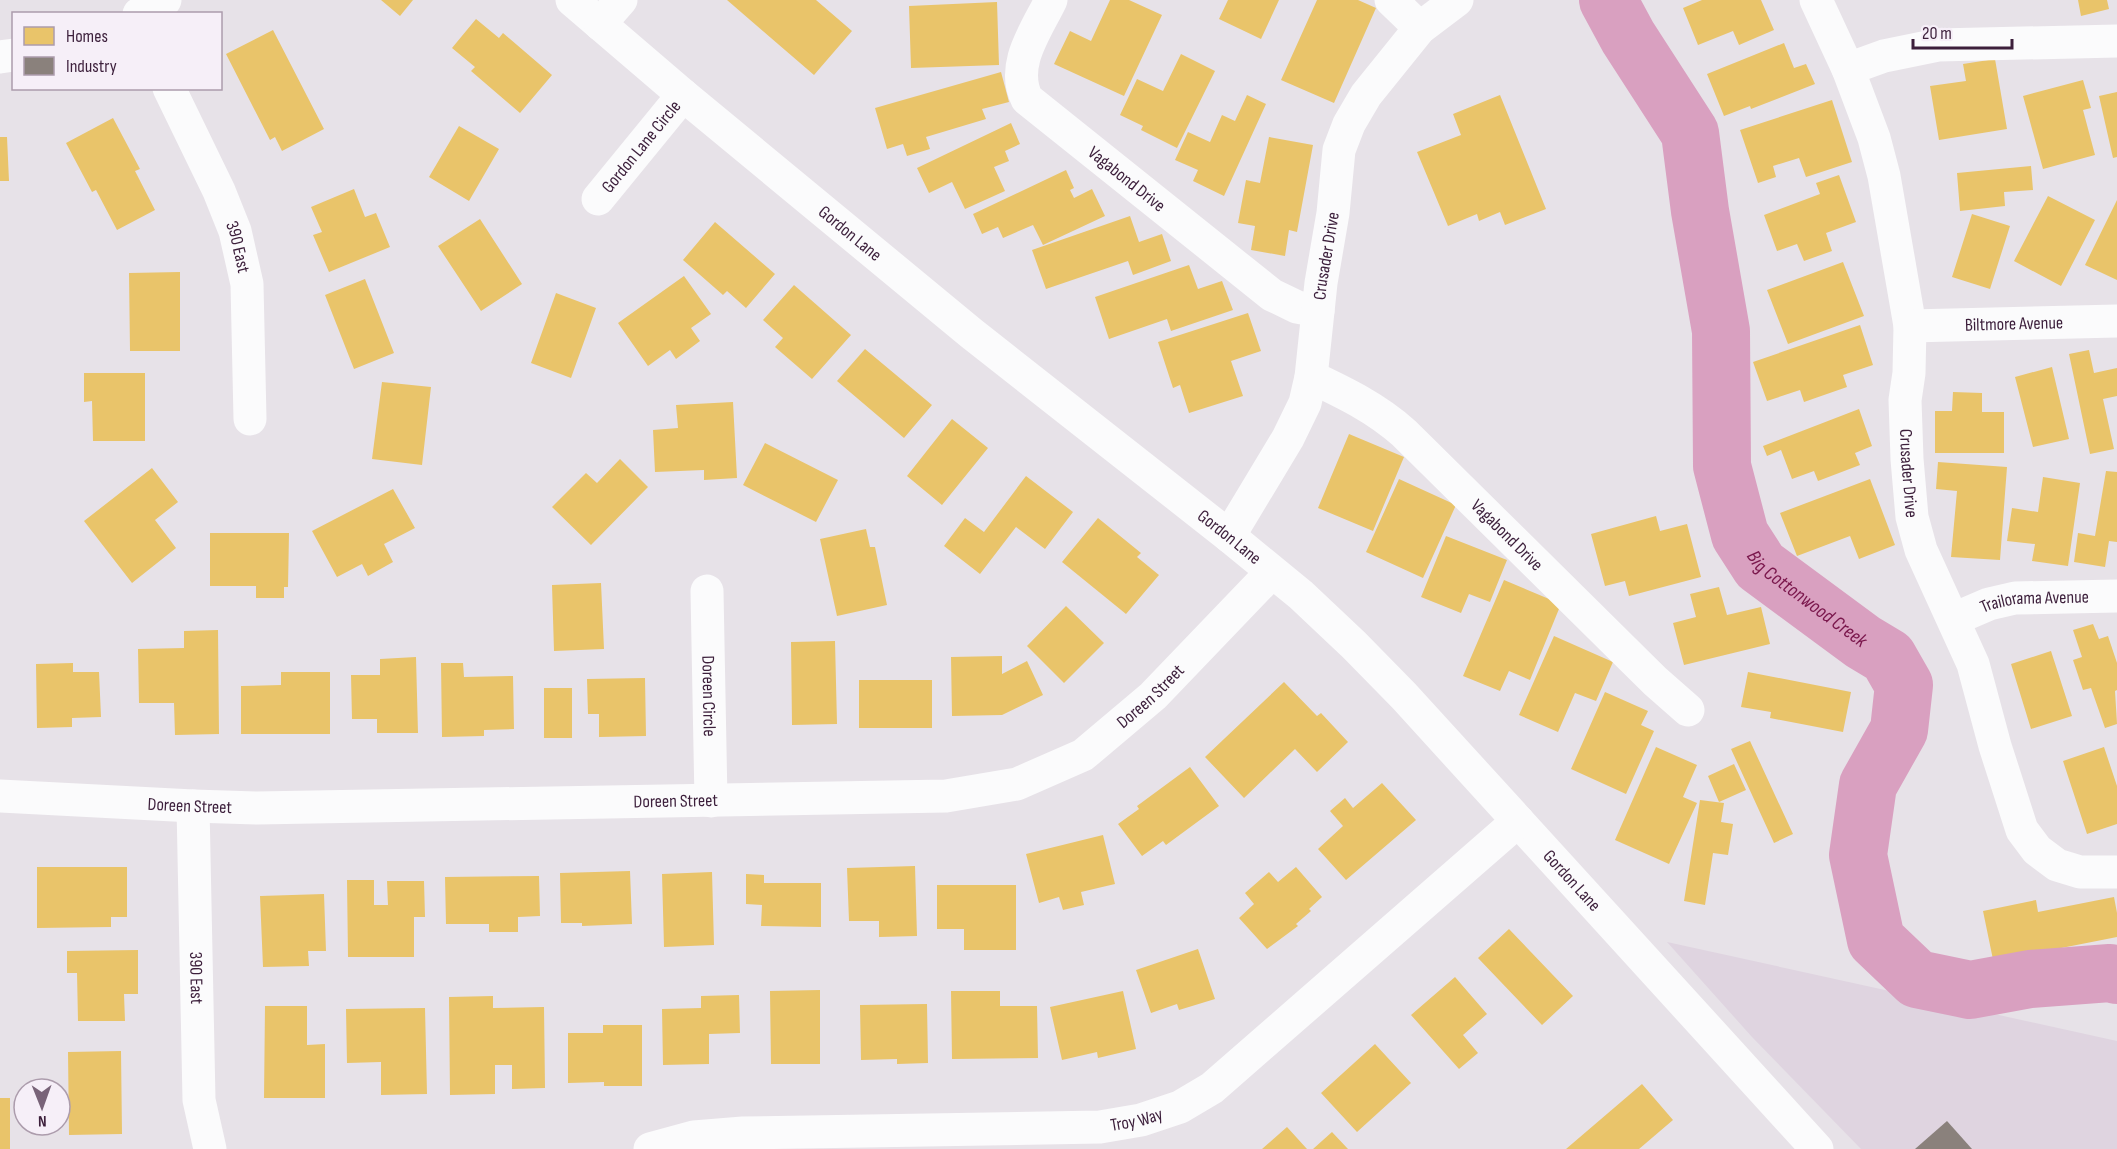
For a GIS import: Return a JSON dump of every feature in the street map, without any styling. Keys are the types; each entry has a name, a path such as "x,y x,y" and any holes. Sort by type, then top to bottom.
{"street":[{"path":"144,12 165,0"},
{"name":"Gordon Lane","path":"572,0 610,12 683,95 971,333 1229,536 1301,596 1404,696 1817,1149"},
{"name":"Vagabond Drive","path":"1051,0 1021,64 1021,83 1027,99 1272,295 1297,307 1318,311"},
{"path":"1391,0 1420,28"},
{"name":"Crusader Drive","path":"1229,536 1288,438 1305,403 1311,378 1339,150 1349,124 1366,95 1420,28 1457,0"},
{"name":"Crusader Drive","path":"1816,0 1848,69 1881,159 1910,326 1905,419 1912,517 1921,550 1973,664 2016,817 2029,842 2057,865 2068,869 2093,873 2117,872"},
{"path":"1848,69 1884,56 1938,45 2117,41"},
{"name":"390 East","path":"170,90 219,191 235,231 247,284 250,420"},
{"name":"Gordon Lane Circle","path":"598,199 683,95"},
{"name":"Biltmore Avenue","path":"1910,326 2117,321"},
{"name":"Vagabond Drive","path":"1311,378 1362,402 1396,425 1655,681 1688,710"},
{"name":"Doreen Street","path":"0,796 257,808 946,796 1017,784 1083,755 1092,748 1153,696 1272,572"},
{"name":"Doreen Circle","path":"707,591 711,801"},
{"name":"Trailorama Avenue","path":"1954,619 1989,604 2015,598 2117,596"},
{"name":"390 East","path":"193,806 199,1100 210,1149"},
{"name":"Troy Way","path":"650,1149 694,1137 743,1133 1100,1127 1142,1120 1180,1107 1212,1088 1518,821"}],"shaded area":[{"path":"1667,942 2117,1041 2117,1149 1861,1149 1752,1037"}],"building: Homes":[{"path":"381,0 413,0 400,16"},
{"path":"727,0 816,0 852,31 814,75"},
{"path":"1110,0 1129,0 1162,15 1124,96 1054,64 1070,31 1091,41"},
{"path":"1228,0 1279,0 1261,39 1219,19"},
{"path":"1317,0 1358,0 1376,8 1334,103 1281,80"},
{"path":"1702,0 1761,0 1774,30 1739,45 1733,31 1698,45 1683,8"},
{"path":"2078,0 2107,0 2109,9 2081,16"},
{"path":"997,2 999,65 911,68 909,6"},
{"path":"476,19 499,38 503,33 552,75 520,113 471,71 475,67 452,48"},
{"path":"273,30 324,129 282,151 275,137 270,140 226,54"},
{"path":"1784,43 1794,68 1806,64 1815,84 1751,109 1750,106 1724,116 1707,74"},
{"path":"1181,54 1215,71 1177,148 1141,130 1143,126 1120,115 1137,79 1163,91"},
{"path":"1995,59 2007,129 1939,140 1930,86 1966,81 1963,64"},
{"path":"1001,72 1009,102 982,109 986,119 926,137 930,149 907,156 903,144 887,149 875,108"},
{"path":"2083,80 2091,108 2083,110 2095,155 2043,169 2023,96"},
{"path":"2117,92 2117,157 2113,158 2099,96"},
{"path":"1247,95 1266,104 1224,196 1193,181 1198,170 1175,160 1188,132 1210,142 1222,115 1235,121"},
{"path":"1500,95 1546,209 1505,225 1500,212 1479,221 1477,214 1448,226 1417,152 1461,135 1453,114"},
{"path":"1832,100 1852,162 1806,177 1799,158 1773,166 1776,177 1758,183 1740,130"},
{"path":"113,118 140,169 135,171 155,210 117,230 96,190 92,192 66,143"},
{"path":"1011,123 1020,144 1005,151 1009,161 994,167 1005,191 965,209 952,182 929,193 917,168"},
{"path":"459,126 499,149 469,201 429,177"},
{"path":"0,137 7,137 9,181 0,181"},
{"path":"1269,137 1313,145 1297,232 1289,230 1285,256 1251,250 1255,226 1238,223 1246,180 1260,183"},
{"path":"2031,166 2033,190 2004,192 2005,206 1960,211 1957,173"},
{"path":"1066,170 1074,188 1070,190 1074,198 1092,189 1105,216 1043,245 1033,225 1003,238 998,227 982,234 973,214"},
{"path":"1839,175 1856,222 1826,233 1832,251 1804,261 1797,244 1777,251 1764,215 1820,194 1816,183"},
{"path":"354,189 365,217 376,213 390,247 329,272 313,235 322,232 311,207"},
{"path":"2048,196 2095,220 2061,286 2014,261"},
{"path":"2117,200 2117,280 2085,265"},
{"path":"1972,214 2010,226 1990,289 1952,277"},
{"path":"1130,216 1139,242 1162,234 1171,261 1133,275 1128,261 1046,289 1032,250"},
{"path":"480,219 522,284 481,311 438,246"},
{"path":"715,222 775,274 746,308 727,291 723,295 683,260"},
{"path":"1843,262 1864,316 1788,344 1767,290"},
{"path":"1189,265 1198,289 1222,281 1233,310 1171,331 1167,319 1109,339 1095,297"},
{"path":"180,272 180,351 130,351 129,273"},
{"path":"684,276 711,314 691,328 700,341 676,359 670,350 648,366 618,323"},
{"path":"365,279 394,353 354,369 325,295"},
{"path":"794,285 851,335 812,379 775,347 783,338 763,320"},
{"path":"556,293 596,308 571,378 531,363"},
{"path":"1248,313 1261,351 1231,361 1243,396 1189,413 1180,385 1173,388 1158,342"},
{"path":"1860,325 1873,365 1843,375 1847,387 1804,402 1800,390 1767,401 1753,362"},
{"path":"865,349 932,405 904,438 837,381"},
{"path":"2089,350 2094,373 2117,368 2117,396 2103,399 2114,449 2090,454 2069,354"},
{"path":"2052,367 2069,439 2033,447 2015,377"},
{"path":"84,373 145,373 145,441 93,441 92,401 84,402"},
{"path":"382,382 431,387 422,465 372,459"},
{"path":"1953,392 1982,393 1982,412 2004,412 2004,453 1935,453 1935,411 1952,411"},
{"path":"733,402 737,478 704,480 704,470 655,472 653,430 678,428 676,405"},
{"path":"1859,409 1872,446 1855,453 1860,465 1818,481 1814,471 1792,479 1781,450 1767,456 1763,446"},
{"path":"952,419 988,448 942,505 907,476"},
{"path":"1349,434 1404,457 1373,531 1318,508"},
{"path":"765,443 838,480 816,522 743,485"},
{"path":"620,459 648,487 591,545 552,507 586,473 597,483"},
{"path":"1938,462 2007,467 2000,560 1951,557 1957,491 1936,489"},
{"path":"152,468 178,502 155,520 176,548 132,583 84,521"},
{"path":"2106,471 2117,472 2117,542 2109,541 2105,567 2074,562 2078,533 2095,536"},
{"path":"1026,476 1073,512 1045,549 1016,527 980,574 944,546 965,518 984,532"},
{"path":"2043,477 2080,483 2068,566 2032,561 2035,544 2007,541 2012,508 2038,512"},
{"path":"1399,479 1456,505 1423,578 1366,552"},
{"path":"1870,479 1895,545 1859,559 1850,536 1797,556 1780,513"},
{"path":"393,489 415,528 384,544 393,562 368,576 362,564 337,577 312,531"},
{"path":"1656,516 1660,531 1687,524 1701,577 1629,596 1625,581 1605,586 1591,534"},
{"path":"1098,518 1141,553 1137,557 1159,575 1126,614 1062,562"},
{"path":"866,529 870,547 875,547 887,605 837,616 820,539"},
{"path":"210,533 289,533 288,587 284,587 284,598 256,598 256,586 210,586"},
{"path":"1446,536 1507,560 1490,602 1469,594 1461,613 1421,597"},
{"path":"1504,580 1561,604 1530,680 1509,671 1500,691 1463,676"},
{"path":"601,583 604,649 554,651 552,585"},
{"path":"1719,587 1727,615 1761,607 1770,644 1684,665 1673,623 1696,617 1690,594"},
{"path":"1066,606 1104,643 1064,683 1027,646"},
{"path":"2093,624 2099,639 2108,636 2117,663 2117,690 2115,691 2117,724 2105,728 2091,688 2083,690 2073,660 2082,657 2073,630"},
{"path":"218,630 219,734 175,735 174,703 139,703 138,649 184,648 184,631"},
{"path":"1554,636 1613,662 1596,701 1575,693 1558,732 1519,715"},
{"path":"835,641 837,724 792,725 791,642"},
{"path":"2051,651 2072,716 2031,729 2011,664"},
{"path":"1002,656 1002,674 1027,661 1043,695 1002,715 952,716 951,657"},
{"path":"416,657 418,733 377,733 377,719 352,719 351,675 380,675 380,659"},
{"path":"73,663 73,672 99,672 101,717 72,718 72,727 37,728 36,664"},
{"path":"441,663 463,663 464,677 513,676 514,729 484,730 484,736 442,737"},
{"path":"281,672 330,672 330,734 241,734 241,686 281,685"},
{"path":"1748,672 1851,692 1843,732 1770,718 1771,712 1741,707"},
{"path":"645,678 646,736 599,737 599,714 588,714 587,679"},
{"path":"859,680 932,680 932,728 859,728"},
{"path":"1284,682 1317,716 1321,713 1348,742 1317,772 1295,749 1244,798 1205,757"},
{"path":"544,688 572,688 572,738 544,738"},
{"path":"1605,692 1648,711 1641,725 1654,731 1626,794 1571,769"},
{"path":"1750,741 1793,834 1774,843 1731,749"},
{"path":"1656,747 1697,765 1683,797 1697,803 1669,864 1615,840"},
{"path":"2104,747 2117,786 2117,824 2087,834 2063,761"},
{"path":"1734,764 1746,790 1719,802 1708,776"},
{"path":"1190,767 1219,806 1166,845 1163,841 1142,856 1118,824 1139,809 1137,806"},
{"path":"1382,783 1416,820 1346,880 1318,849 1343,826 1330,811 1345,798 1353,808"},
{"path":"1700,800 1724,803 1721,822 1733,824 1728,855 1713,853 1705,905 1684,901"},
{"path":"1103,835 1115,884 1081,892 1084,905 1063,910 1059,897 1039,903 1026,854"},
{"path":"915,866 917,936 879,937 879,921 849,921 847,868"},
{"path":"37,867 127,867 127,917 111,917 111,927 37,928"},
{"path":"1296,867 1322,897 1296,924 1298,926 1267,949 1239,918 1254,904 1245,893 1269,872 1278,882"},
{"path":"630,871 632,924 582,926 582,923 561,923 560,873"},
{"path":"712,872 714,945 664,947 662,874"},
{"path":"746,874 764,875 764,883 821,883 821,927 761,926 762,905 746,904"},
{"path":"539,876 540,916 518,917 518,932 489,932 489,924 446,924 445,877"},
{"path":"347,880 374,880 374,905 388,905 387,881 424,881 425,917 414,917 414,957 348,957"},
{"path":"937,885 1016,885 1016,950 964,950 964,929 937,929"},
{"path":"324,894 326,951 308,951 309,966 263,967 260,896"},
{"path":"2114,897 2117,937 2036,953 2040,970 1997,979 1983,911 2036,900 2038,912"},
{"path":"1509,929 1573,996 1542,1025 1478,958"},
{"path":"1198,949 1215,999 1179,1010 1177,1004 1151,1013 1136,970"},
{"path":"138,950 138,994 124,994 125,1021 78,1021 77,973 67,973 67,951"},
{"path":"1455,977 1487,1014 1463,1035 1478,1053 1459,1069 1411,1015"},
{"path":"820,990 820,1064 771,1064 770,991"},
{"path":"951,991 1000,991 1000,1006 1037,1006 1038,1058 952,1059"},
{"path":"1123,991 1136,1049 1098,1058 1097,1052 1062,1060 1050,1007"},
{"path":"739,995 740,1033 709,1034 709,1064 663,1065 662,1009 701,1008 701,996"},
{"path":"493,996 493,1008 544,1007 545,1088 512,1089 512,1065 495,1065 495,1094 450,1095 449,997"},
{"path":"927,1004 928,1063 897,1064 897,1059 861,1060 860,1005"},
{"path":"265,1006 307,1006 307,1045 325,1044 325,1098 264,1098"},
{"path":"425,1008 427,1094 381,1095 381,1062 347,1063 346,1009"},
{"path":"603,1025 642,1025 642,1086 604,1086 604,1082 568,1083 568,1033 603,1033"},
{"path":"1375,1044 1411,1083 1357,1132 1321,1093"},
{"path":"121,1051 122,1134 72,1135 72,1077 68,1077 68,1052"},
{"path":"1642,1084 1673,1120 1639,1149 1566,1149"},
{"path":"0,1098 10,1098 10,1149 0,1149"},
{"path":"1287,1127 1307,1149 1262,1149"},
{"path":"1332,1132 1348,1149 1313,1149"}],"building: Industry":[{"path":"1947,1121 1972,1149 1915,1149"}],"waterway":[{"name":"Big Cottonwood Creek","path":"1608,0 1628,37 1690,133 1700,211 1721,331 1722,466 1740,535 1760,566 1863,642 1888,657 1904,685 1899,730 1868,785 1858,855 1876,940 1917,979 1970,990 2030,979 2110,973 2117,975"}]}
